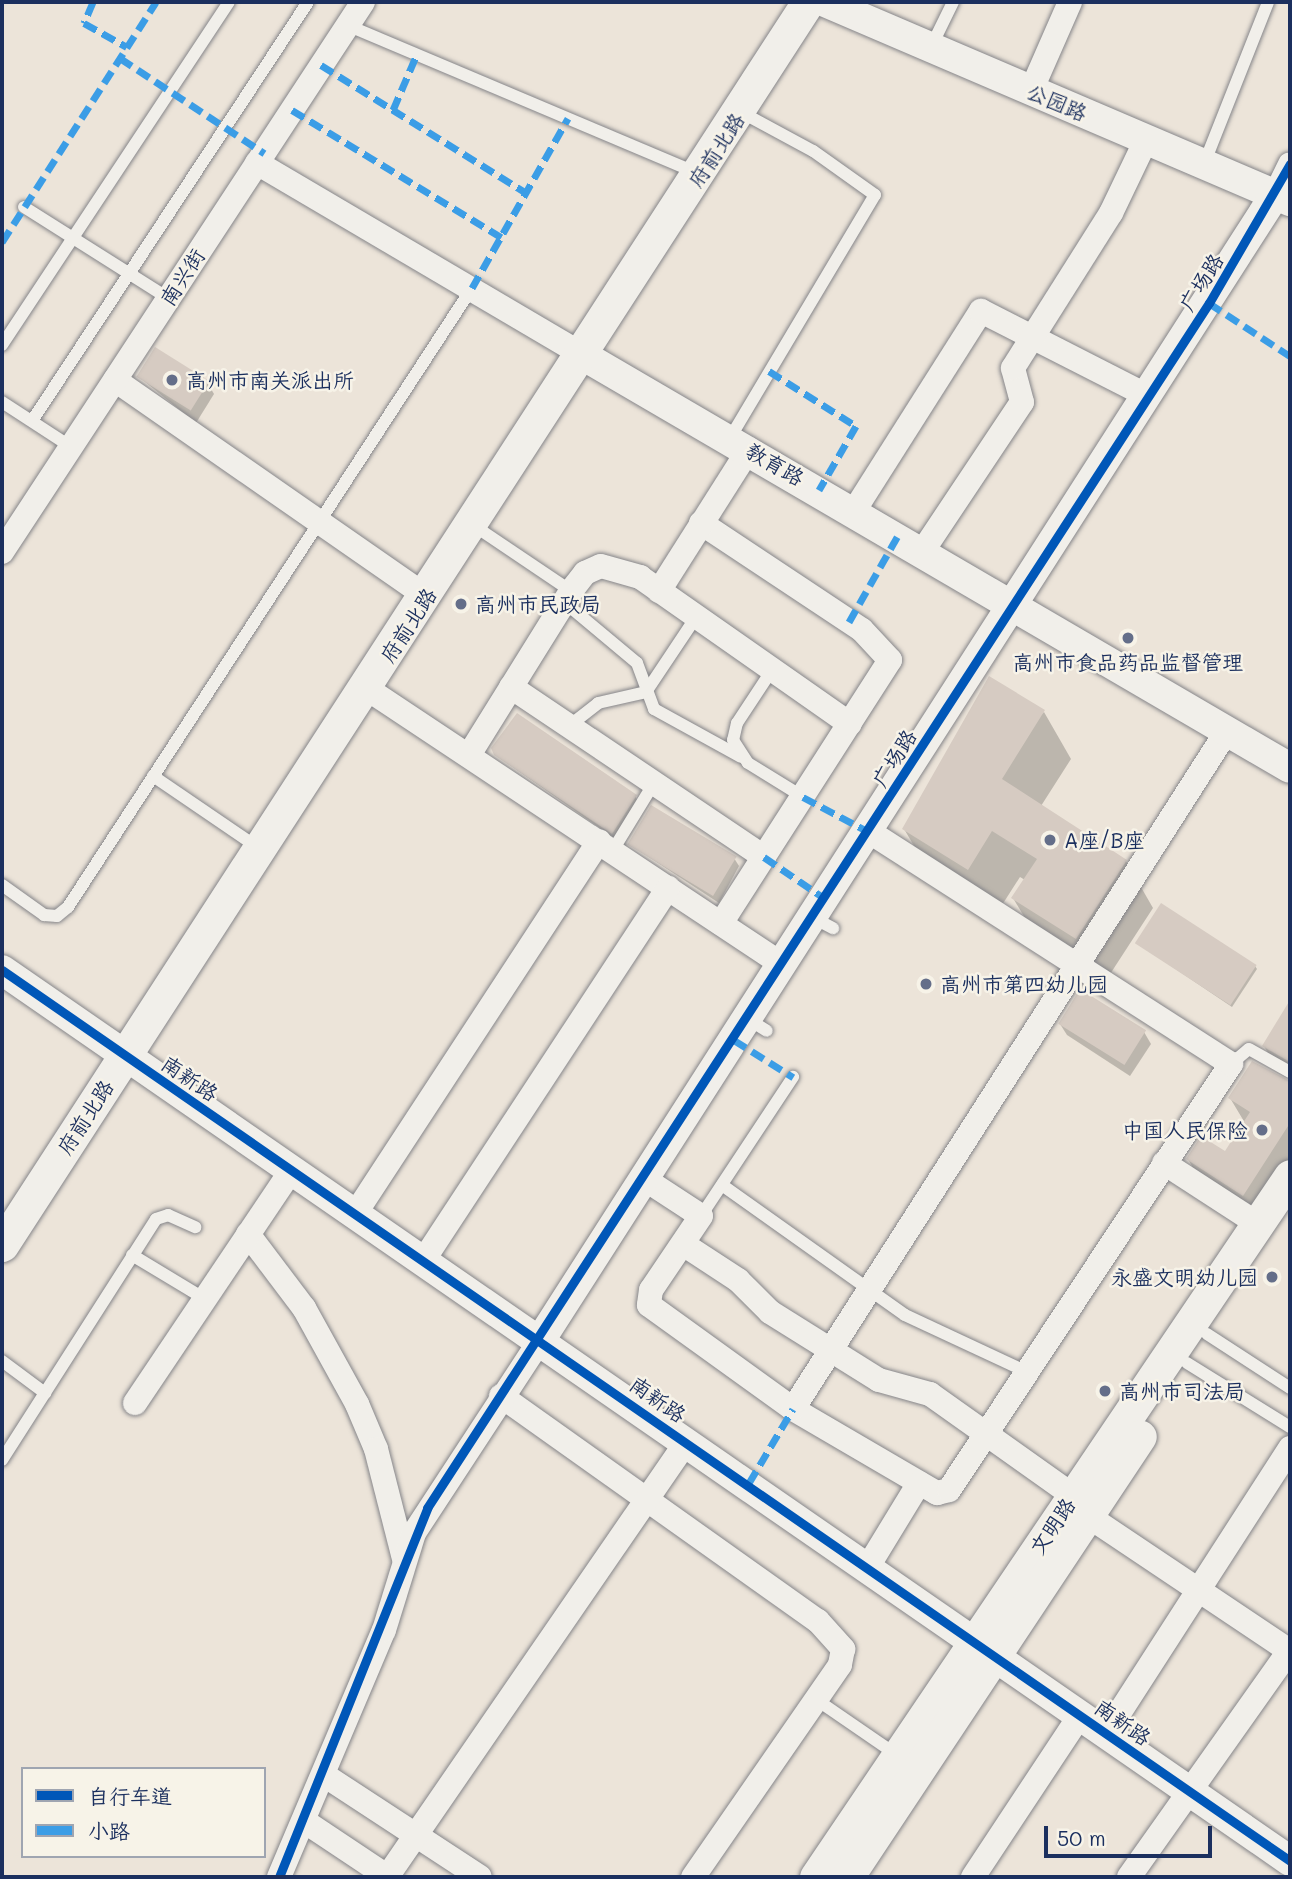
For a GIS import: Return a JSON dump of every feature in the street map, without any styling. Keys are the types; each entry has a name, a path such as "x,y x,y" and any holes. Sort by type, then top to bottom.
{"main road":[{"name":"府前北路","path":"2,1245 584,356 741,112 808,2"},
{"name":"文明路","path":"847,1877 986,1647 1080,1506 1290,1176"},
{"name":"文明路","path":"1080,1506 1187,1363 1290,1214"},
{"name":"文明路","path":"816,1877 897,1755 986,1647"}],"street":[{"name":"南兴街","path":"2,552 363,2"},
{"name":"公园路","path":"825,2 1283,198"},
{"path":"1031,91 1070,2"},
{"path":"922,552 1023,402 1024,389 1012,371 1111,213 1146,139"},
{"name":"教育路","path":"257,163 584,356 740,443 1290,768"},
{"path":"1283,198 1290,164"},
{"name":"广场路","path":"541,1339 643,1178 757,1025 781,964 823,922 869,832 1012,604 1148,396 1283,198"},
{"path":"854,511 981,311 1035,335 1148,396"},
{"path":"115,380 320,519 427,597"},
{"path":"659,591 701,523 740,443"},
{"path":"701,523 888,653 888,667 721,923"},
{"path":"469,755 568,596 585,573 608,565 659,591 850,724"},
{"path":"512,687 764,857"},
{"path":"366,688 781,964"},
{"path":"793,1409 1080,968 1227,731"},
{"path":"643,1178 701,1216 651,1290 649,1305 793,1409 919,1483 941,1494 949,1490 1231,1065 869,832"},
{"path":"357,1212 606,846"},
{"path":"425,1258 668,888"},
{"name":"南新路","path":"2,970 869,1565 1290,1861"},
{"path":"1164,1163 1258,1224"},
{"path":"135,1403 292,1169"},
{"path":"248,1234 297,1298 356,1404 376,1449 404,1559"},
{"path":"683,1244 832,1351 891,1385 922,1390 988,1430 1080,1506 1200,1586 1290,1651 1129,1877"},
{"path":"279,1877 384,1630 404,1559 427,1508 541,1339"},
{"path":"501,1396 838,1642 840,1665 693,1877"},
{"path":"304,1821 387,1877 687,1441"},
{"path":"1107,1732 1290,1448"},
{"path":"869,1565 919,1483"},
{"path":"974,1877 1081,1714"},
{"path":"324,1775 480,1877"}],"lane":[{"path":"2,345 229,2"},
{"path":"32,421 308,2"},
{"path":"931,48 953,2"},
{"path":"1203,164 1268,2"},
{"path":"347,25 700,174"},
{"path":"740,443 876,195 804,145 741,112"},
{"path":"24,207 168,298"},
{"path":"2,885 44,915 60,915 472,288"},
{"path":"2,401 71,447"},
{"path":"473,526 568,596 637,663 654,709 679,727 741,757 803,797"},
{"path":"569,726 598,703 646,692 696,617"},
{"path":"741,757 733,740 737,723 772,670"},
{"path":"153,776 260,850"},
{"path":"606,846 654,783"},
{"path":"1231,1065 1249,1049 1290,1072"},
{"path":"701,1216 793,1077"},
{"path":"722,1185 918,1322 1027,1372"},
{"path":"2,1460 132,1255 163,1216 195,1227"},
{"path":"132,1255 205,1299"},
{"path":"1207,1334 1290,1388"},
{"path":"2,1361 45,1392"},
{"path":"1187,1363 1290,1427"},
{"path":"817,1700 897,1755"}],"building":[{"name":"高州市南关派出所","path":"155,347 209,381 191,411 136,377"},
{"name":"A座/B座","path":"989,676 1045,710 1002,779 1127,860 1076,939 1011,898 1037,859 992,831 968,870 902,829"},
{"path":"517,713 637,795 612,834 494,755 491,748"},
{"path":"651,805 737,857 713,896 627,844"},
{"path":"1161,903 1257,965 1230,1005 1135,943"},
{"path":"1080,989 1146,1030 1124,1065 1058,1024"},
{"path":"1290,1000 1290,1062 1262,1046"},
{"name":"中国人民保险","path":"1252,1061 1290,1081 1290,1123 1243,1196 1186,1159 1201,1136 1225,1151 1250,1112 1228,1098"}],"marked path":[{"path":"93,2 84,23 127,47"},
{"path":"2,242 156,2"},
{"path":"393,110 417,54"},
{"path":"120,58 264,153"},
{"path":"321,65 527,193"},
{"path":"292,110 501,237"},
{"path":"472,288 568,118"},
{"path":"1209,303 1290,356"},
{"path":"769,371 856,426 819,490"},
{"path":"849,622 897,537"},
{"path":"803,797 869,832"},
{"path":"764,857 824,898"},
{"path":"734,1040 793,1077"},
{"path":"749,1483 793,1409"}],"cycle path":[{"path":"279,1877 427,1508 1209,303 1290,164"},
{"path":"2,970 1290,1861"}],"place":[{"name":"高州市南关派出所","path":"172,380"},
{"name":"高州市民政局","path":"461,604"},
{"name":"高州市食品药品监督管理","path":"1128,638"},
{"name":"A座/B座","path":"1050,840"},
{"name":"高州市第四幼儿园","path":"926,984"},
{"name":"中国人民保险","path":"1262,1130"},
{"name":"永盛文明幼儿园","path":"1272,1277"},
{"name":"高州市司法局","path":"1105,1391"}]}
